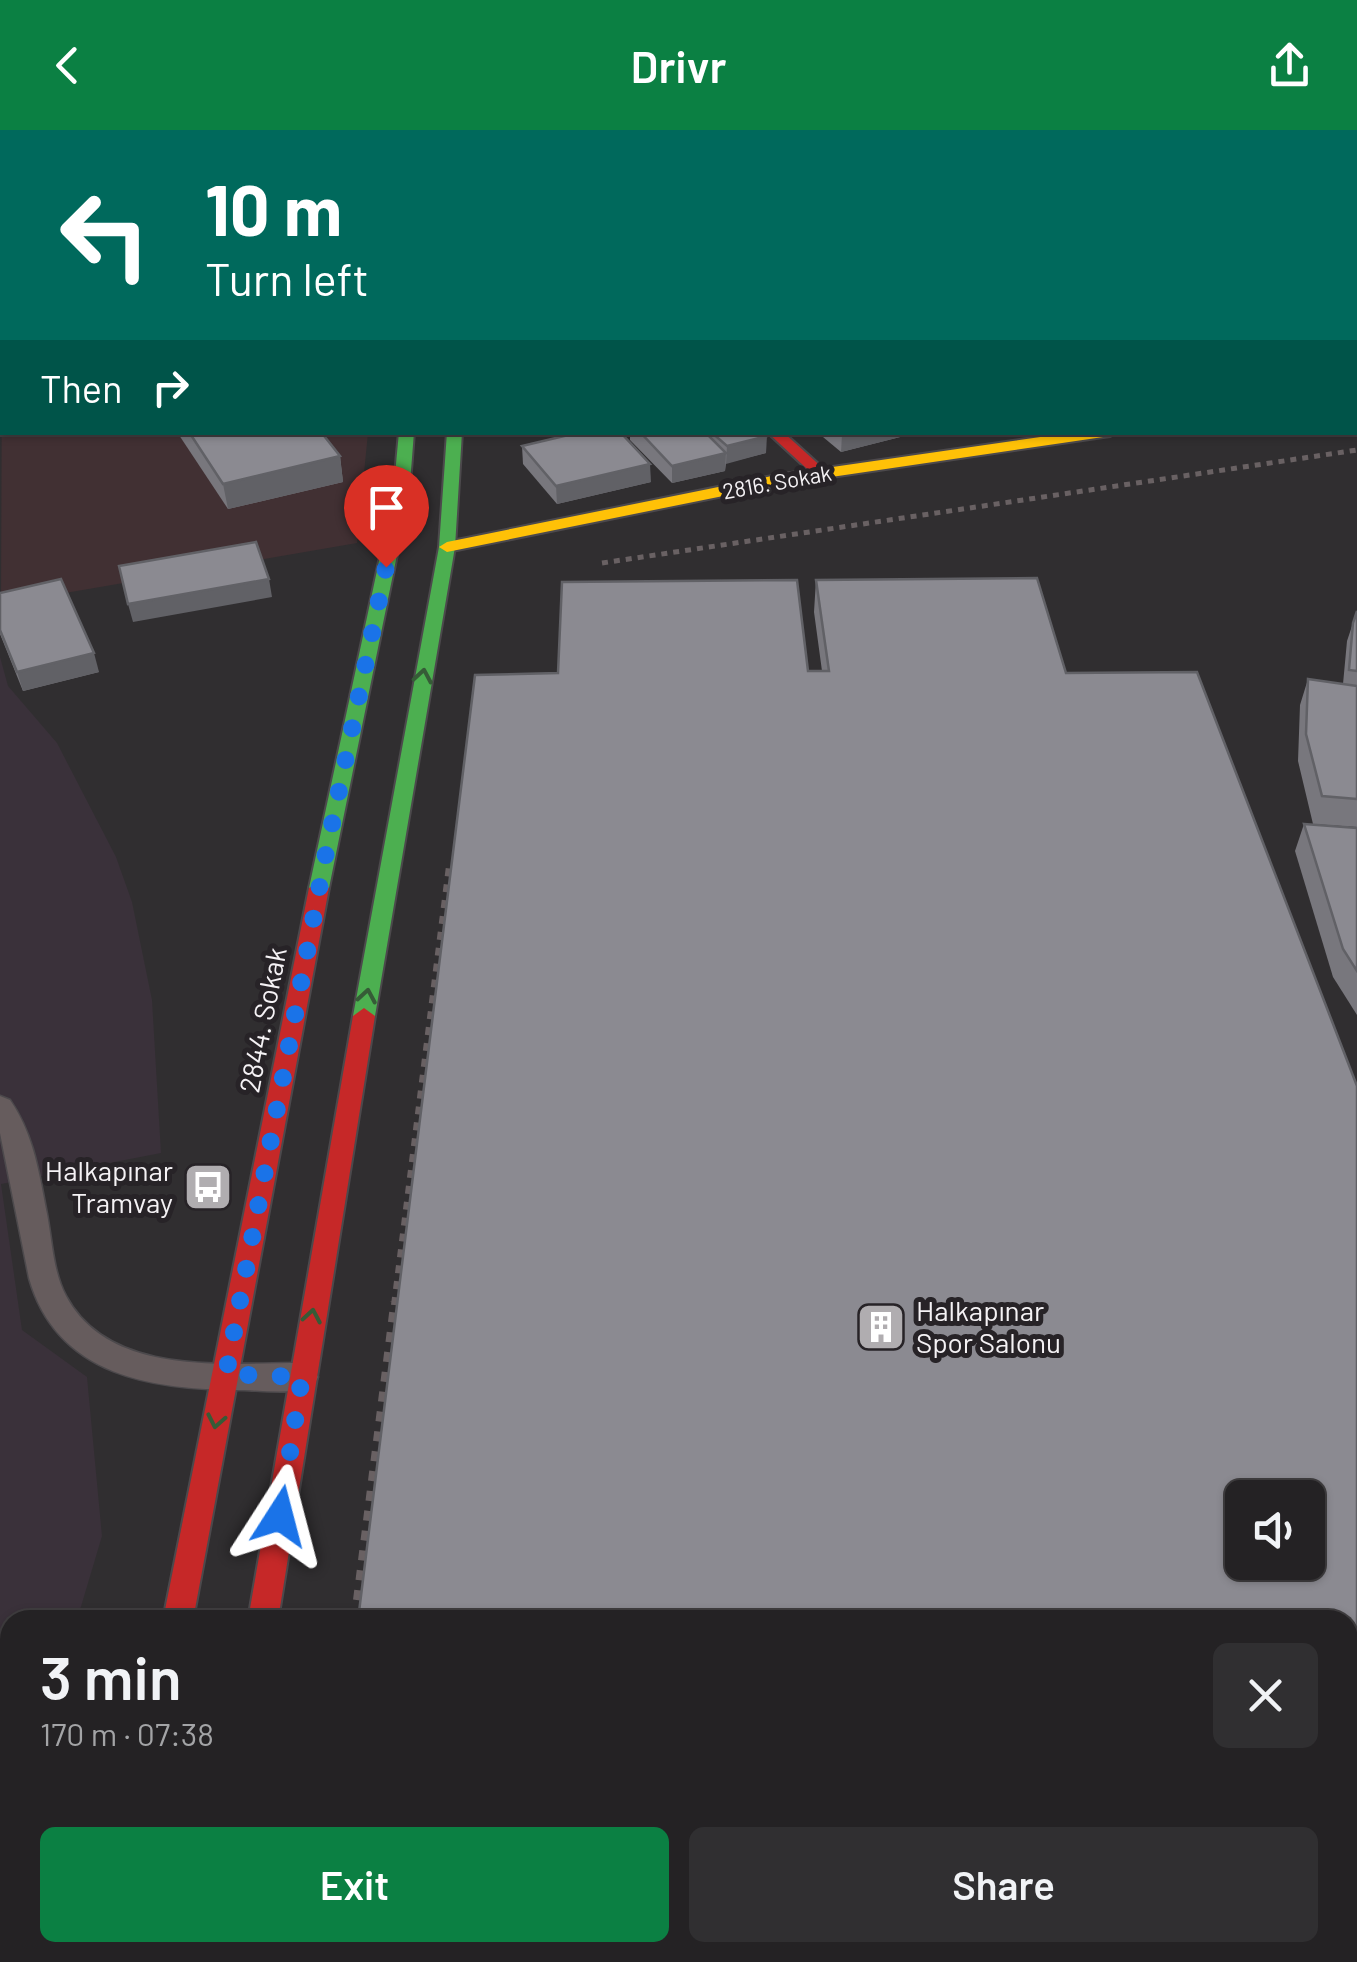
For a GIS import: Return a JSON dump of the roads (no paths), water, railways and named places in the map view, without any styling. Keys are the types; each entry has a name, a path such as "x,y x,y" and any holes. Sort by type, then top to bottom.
{"main road":[{"name":"2844. Sokak","path":"180,1610 326,853 400,496 407,435"},
{"path":"265,1610 448,547 455,435"},
{"path":"777,435 821,474"},
{"name":"2816. Sokak","path":"448,547 564,520 821,474 1080,435"}],"lane":[{"path":"0,1107 18,1144 46,1285 58,1312 90,1344 126,1363 165,1372 302,1377"}],"place":[{"name":"Halkapınar Tramvay","path":"208,1187"},
{"name":"Halkapınar Spor Salonu","path":"881,1327"}]}
